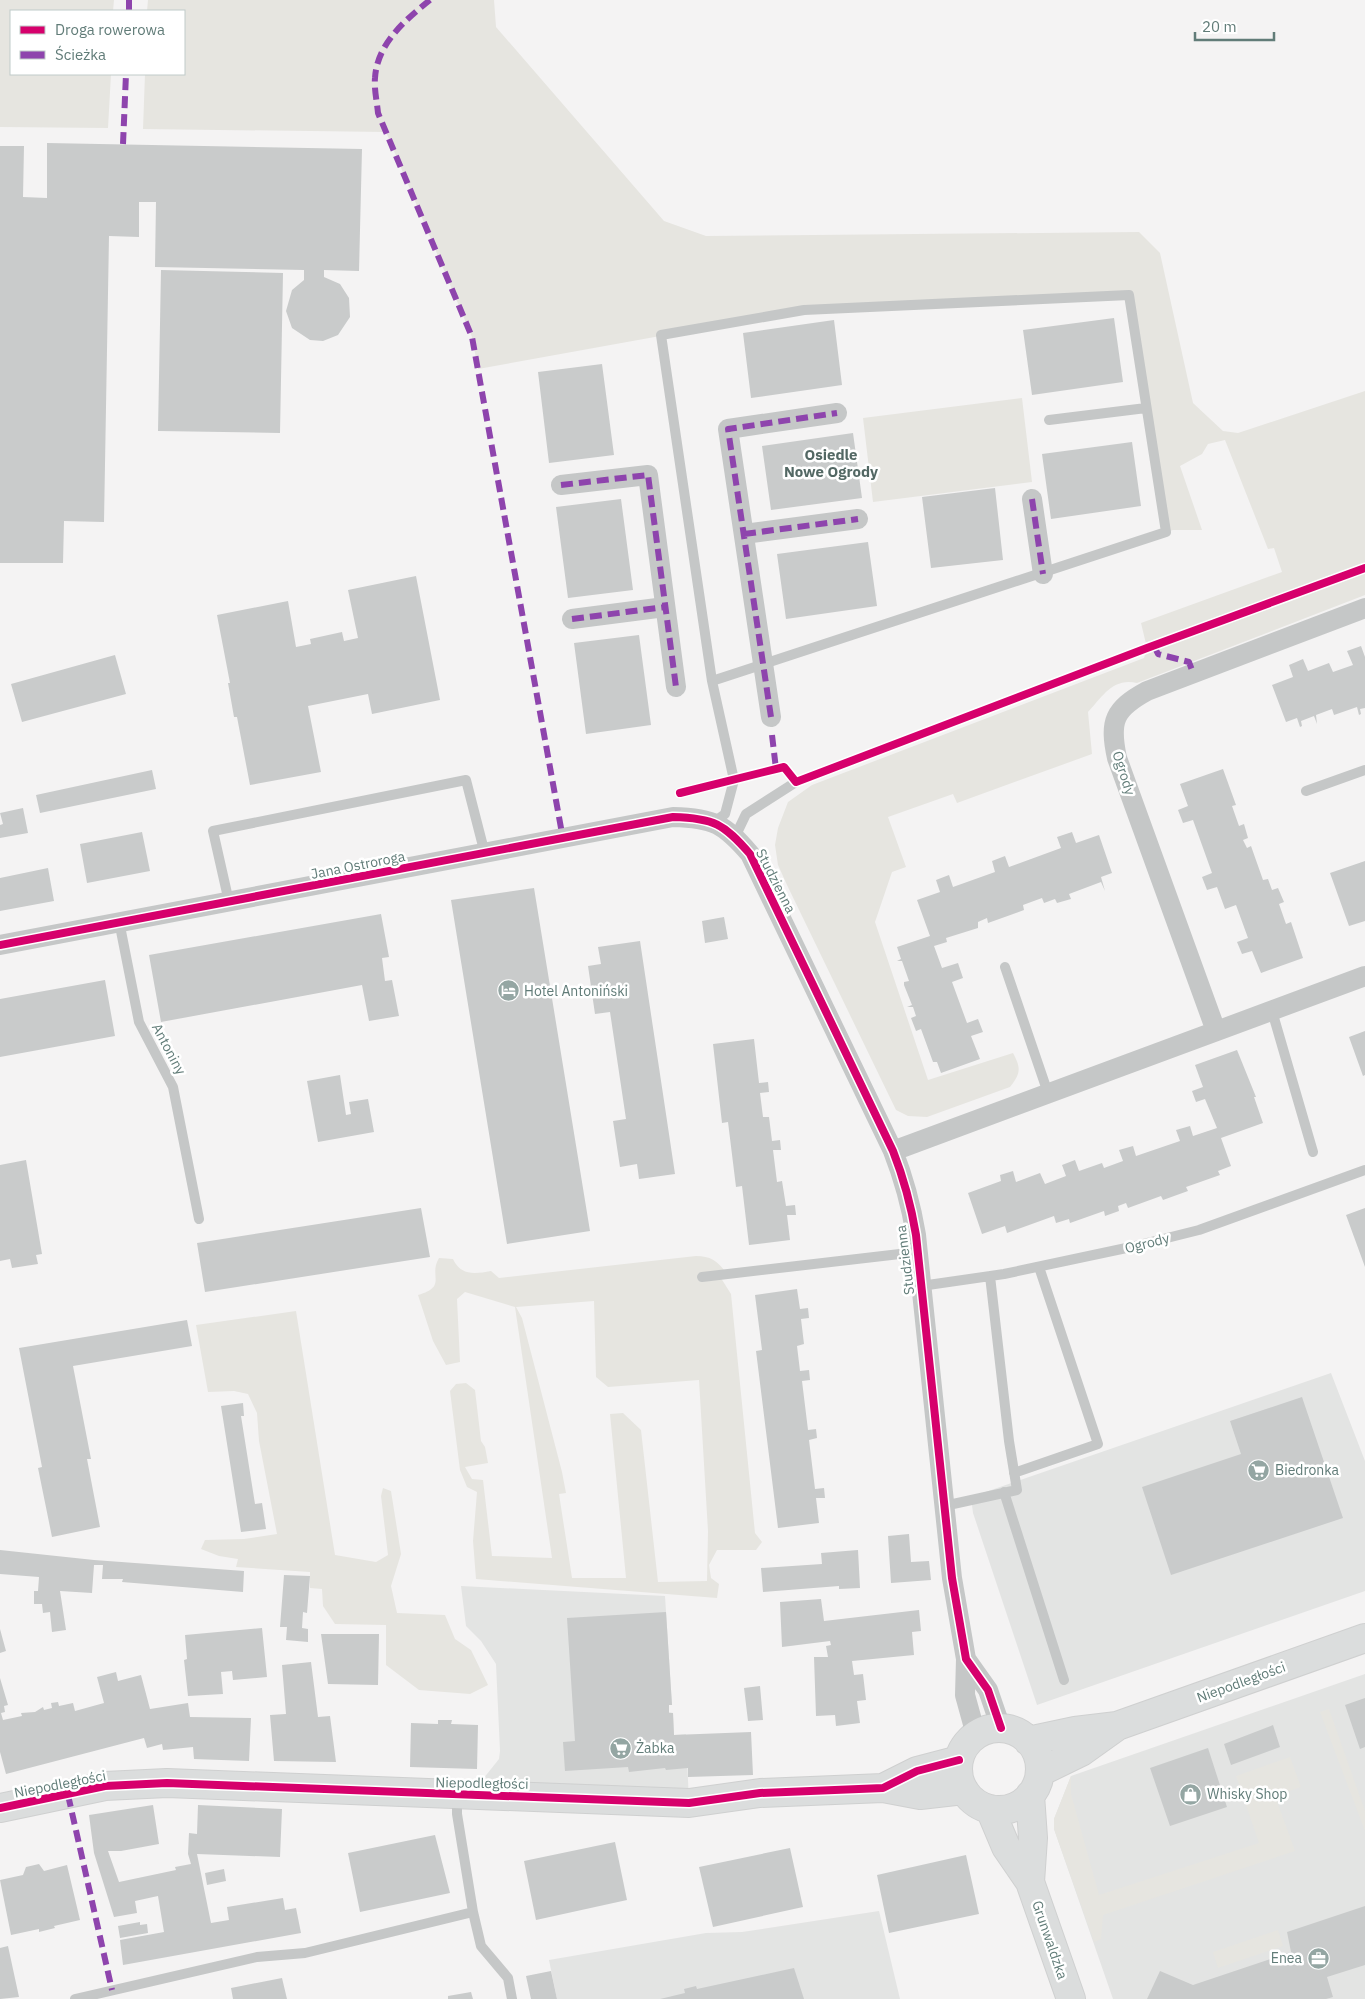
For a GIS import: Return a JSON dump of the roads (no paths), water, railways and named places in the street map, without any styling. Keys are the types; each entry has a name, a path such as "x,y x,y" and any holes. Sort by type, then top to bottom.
{"street":[{"path":"771,717 728,429 836,413"},
{"path":"561,485 648,475 676,687"},
{"path":"1032,499 1043,574"},
{"path":"744,534 858,519"},
{"path":"572,619 665,607"},
{"name":"Ogrody","path":"1216,1031 1117,758 1113,738 1116,718 1126,702 1146,691 1365,608"},
{"name":"Jana Ostroroga","path":"0,945 119,921 674,818 700,818 723,828"},
{"name":"Studzienna","path":"723,828 750,854 893,1151 910,1200 952,1578 966,1659 965,1695 988,1732"},
{"path":"893,1151 1365,976"},
{"name":"Niepodległości","path":"1028,1741 1075,1731 1117,1726 1365,1638"},
{"name":"Niepodległości","path":"1035,1784 1117,1726"},
{"path":"1014,1731 1028,1741 1039,1760 1035,1784 1012,1808 990,1809 978,1805 964,1790 958,1775 959,1760 966,1744 988,1732 1014,1731"},
{"name":"Niepodległości","path":"0,1808 105,1786 167,1783 689,1803 760,1793 883,1788 917,1771 959,1760"},
{"name":"Grunwaldzka","path":"1030,1882 1035,1784"},
{"path":"883,1788 920,1795 964,1790"},
{"name":"Grunwaldzka","path":"990,1809 1006,1847 1030,1882 1071,1999"}],"lane":[{"path":"712,681 1043,574 1166,532 1129,295 804,310 662,335 712,681 734,780 723,828"},
{"path":"1050,420 1146,408"},
{"path":"1306,791 1365,770"},
{"path":"229,902 214,831 466,780 485,854"},
{"path":"723,828 796,782"},
{"name":"Antoniny","path":"119,921 139,1022 173,1087 199,1219"},
{"path":"1006,967 1048,1093"},
{"path":"1272,1011 1313,1152"},
{"name":"Ogrody","path":"921,1286 1039,1267 1199,1230 1365,1170"},
{"name":"Studzienna","path":"702,1277 917,1252"},
{"path":"1014,1473 1098,1444 1039,1267"},
{"path":"944,1506 1017,1490 990,1276"},
{"path":"1004,1492 1064,1680"},
{"name":"Niepodległości","path":"457,1795 457,1814 473,1912 481,1946 508,1978 512,1999"},
{"path":"75,1999 257,1957 304,1953 473,1912"}],"place":[{"name":"Hotel Antoniński","path":"508,991"},
{"name":"Biedronka","path":"1259,1470"},
{"name":"Żabka","path":"620,1748"},
{"name":"Whisky Shop","path":"1191,1794"},
{"name":"Enea","path":"1318,1958"}],"district":[{"name":"Osiedle Nowe Ogrody","path":"831,464"}]}
